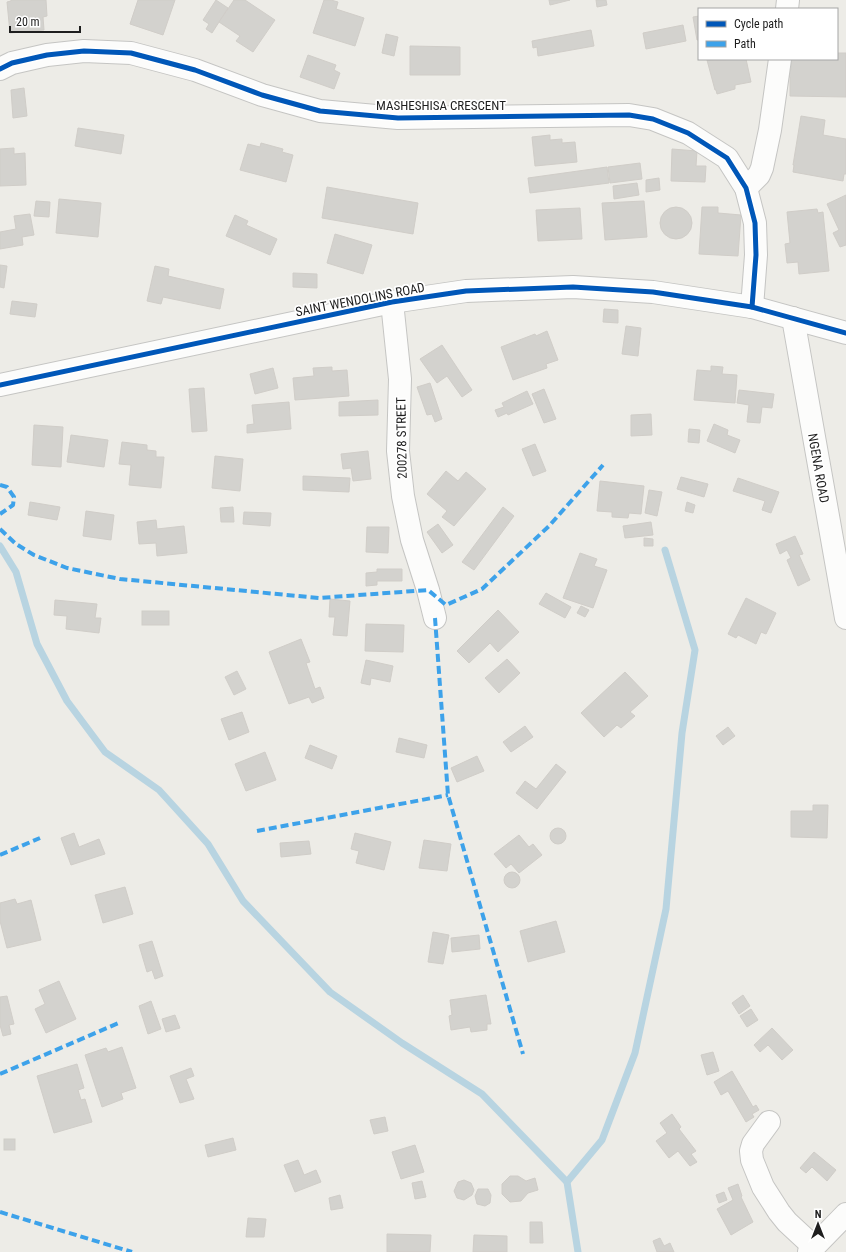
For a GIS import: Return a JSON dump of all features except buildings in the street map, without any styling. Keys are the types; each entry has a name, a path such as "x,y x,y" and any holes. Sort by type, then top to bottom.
{"street":[{"name":"MASHESHISA CRESCENT","path":"0,69 12,63 55,54 84,51 131,53 195,70 262,95 320,111 398,118 629,114 653,119 688,133 727,158 746,188 755,223 756,255 752,307"},
{"path":"746,188 759,175 762,168 770,130 780,60"},
{"name":"SAINT WENDOLINS ROAD","path":"0,385 392,302 466,291 573,286 653,292 752,307 846,333"},
{"name":"200278 STREET","path":"392,302 400,379 398,451 403,496 412,540 428,590 435,618"},
{"name":"NGENA ROAD","path":"792,318 846,618"},
{"path":"769,1122 753,1144 751,1151 752,1160 764,1187 787,1222 812,1250 846,1214"}],"waterway":[{"path":"0,546 16,572 37,644 67,701 105,752 159,790 208,844 243,901 330,992 402,1043 482,1094 567,1182 578,1252"},
{"path":"567,1182 602,1140 635,1053 666,909 682,733 695,650 665,550"}],"marked path":[{"path":"0,529 16,544 34,555 67,568 120,579 319,598 428,590 446,605 482,589 549,526 603,465"},
{"path":"0,485 7,487 14,497 13,505 0,514"},
{"path":"435,618 448,795 523,1054"},
{"path":"257,831 448,795"},
{"path":"0,855 40,838"},
{"path":"0,1074 121,1022"},
{"path":"0,1212 132,1252"}],"cycle path":[{"path":"0,69 12,63 47,55 84,51 131,53 195,70 262,95 320,111 398,118 629,115 653,119 688,133 727,158 746,188 755,223 756,255 752,307"},
{"path":"0,385 392,302 466,291 573,287 653,292 752,307 846,333"}]}
